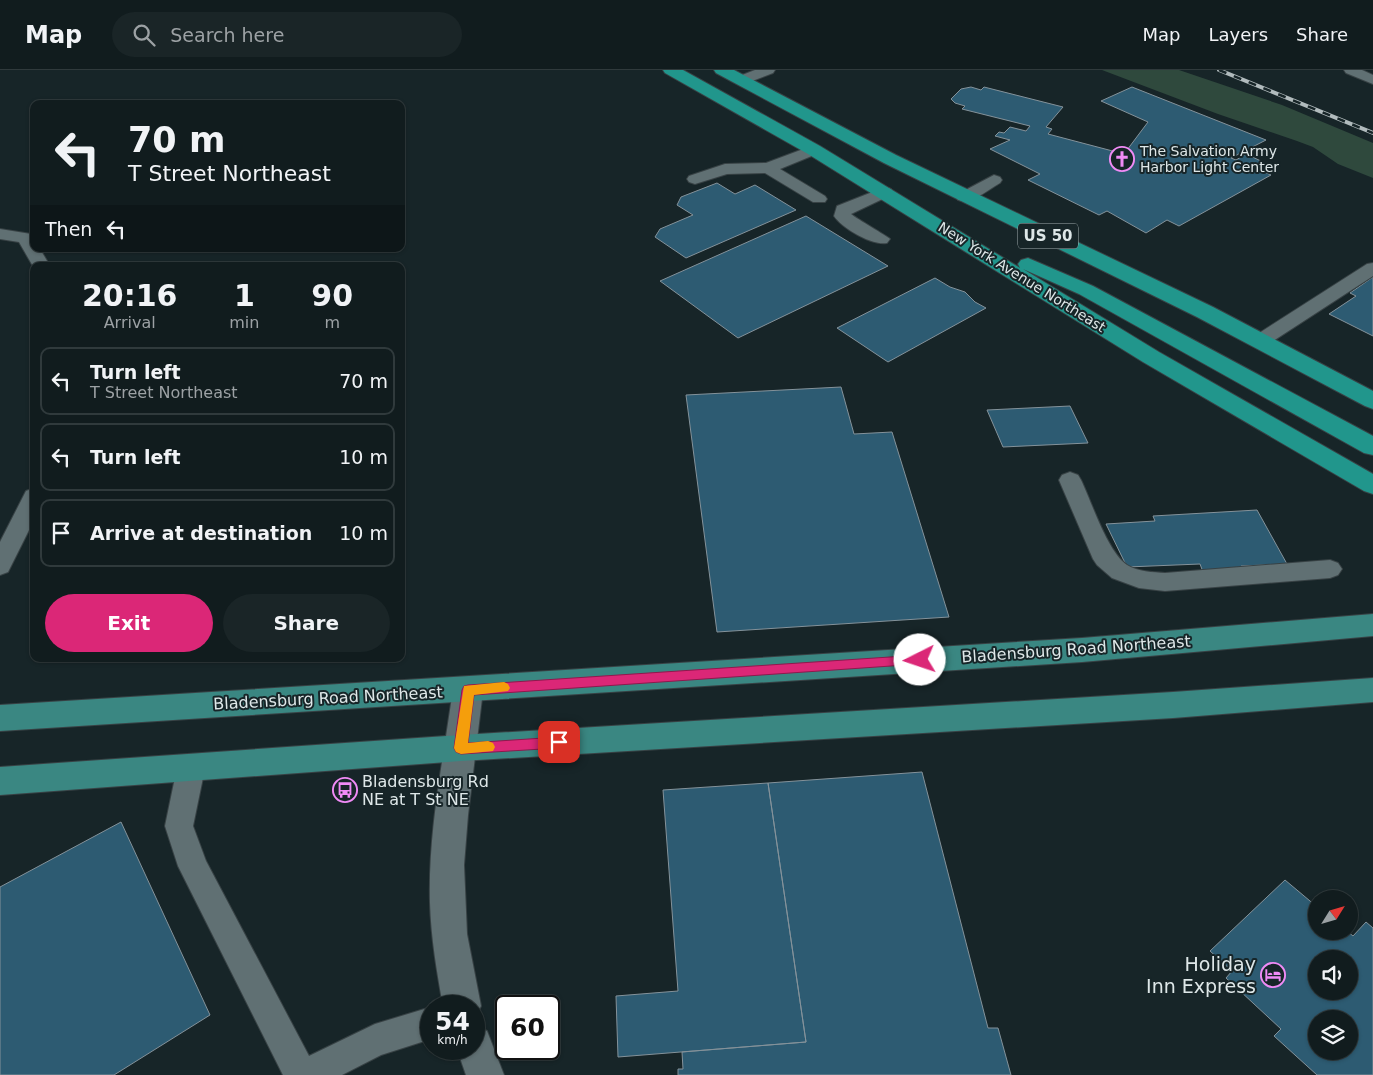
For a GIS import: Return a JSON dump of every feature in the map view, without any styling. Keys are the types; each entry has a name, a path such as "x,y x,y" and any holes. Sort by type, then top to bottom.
{"highway":[{"name":"New York Avenue Northeast","path":"671,70 885,192 944,206 1114,267 1373,401"},
{"name":"New York Avenue Northeast","path":"722,70 742,80 944,206 961,238 1151,357 1373,485"},
{"path":"711,92 742,80"},
{"path":"961,238 1046,271 1086,290 1373,447"}],"main road":[{"name":"Bladensburg Road Northeast","path":"0,718 1082,650 1373,626"},
{"path":"0,781 461,748 1174,705 1373,690"}],"street":[{"path":"460,995 450,940 447,889 451,805 461,748 468,690"},
{"path":"480,1060 485,1075"}],"lane":[{"path":"742,80 768,70"},
{"path":"1351,70 1373,80"},
{"path":"695,179 725,170 768,168 814,150"},
{"path":"768,168 819,199"},
{"path":"944,206 994,180"},
{"path":"881,239 868,234 842,216 843,210 885,192"},
{"path":"0,234 25,238 30,247"},
{"path":"1260,341 1373,268"},
{"path":"1070,480 1105,559 1120,572 1139,579 1164,582 1330,569"},
{"path":"0,566 30,504"},
{"path":"191,768 179,826 193,866 301,1075"},
{"path":"308,1075 375,1040 420,1026"}],"green space":[{"path":"1102,70 1179,70 1282,105 1373,143 1373,178 1338,164 1313,147 1218,114"}],"building":[{"name":"The Salvation Army Harbor Light Center","path":"971,87 981,90 984,87 1063,107 1046,127 1052,129 1048,134 1124,154 1148,122 1101,101 1132,87 1266,140 1231,158 1236,160 1246,154 1263,162 1253,167 1271,175 1179,226 1167,220 1146,233 1107,211 1099,215 1028,180 1040,174 990,149 1010,140 995,136 999,132 1004,133 1010,127 1026,131 1030,126 962,109 965,106 955,103 951,99 961,89"},
{"path":"717,183 735,194 755,185 796,210 686,258 655,237 660,229 693,215 677,205 681,197"},
{"path":"806,216 888,266 738,338 660,281"},
{"path":"1373,277 1373,336 1329,314 1356,296 1350,293"},
{"path":"935,278 950,287 965,292 975,302 986,308 888,362 837,328"},
{"path":"841,387 854,434 892,432 949,617 717,632 686,395"},
{"path":"1070,406 1088,443 1003,447 987,410"},
{"path":"1257,510 1287,564 1241,566 1242,570 1203,572 1200,564 1127,567 1106,524 1155,521 1153,516"},
{"path":"922,772 988,1028 998,1028 1011,1075 678,1075 678,1069 683,1069 682,1052 806,1042 768,783"},
{"path":"768,783 806,1042 618,1057 616,996 678,991 663,790"},
{"path":"121,822 210,1015 114,1075 0,1075 0,887"},
{"name":"Holiday Inn Express","path":"1285,880 1308,899 1308,940 1358,940 1358,931 1366,922 1373,928 1373,1075 1317,1075 1274,1036 1281,1029 1226,978 1232,971 1210,951"}],"railway":[{"path":"1219,70 1373,133"}],"slow traffic":[{"path":"488,747 461,748 468,690 504,688"}],"place":[{"name":"The Salvation Army Harbor Light Center","path":"1122,159"},
{"name":"Bladensburg Rd NE at T St NE","path":"345,790"},
{"name":"Holiday Inn Express","path":"1273,975"}],"route":[{"path":"559,742 461,748 468,690 920,660"}]}
